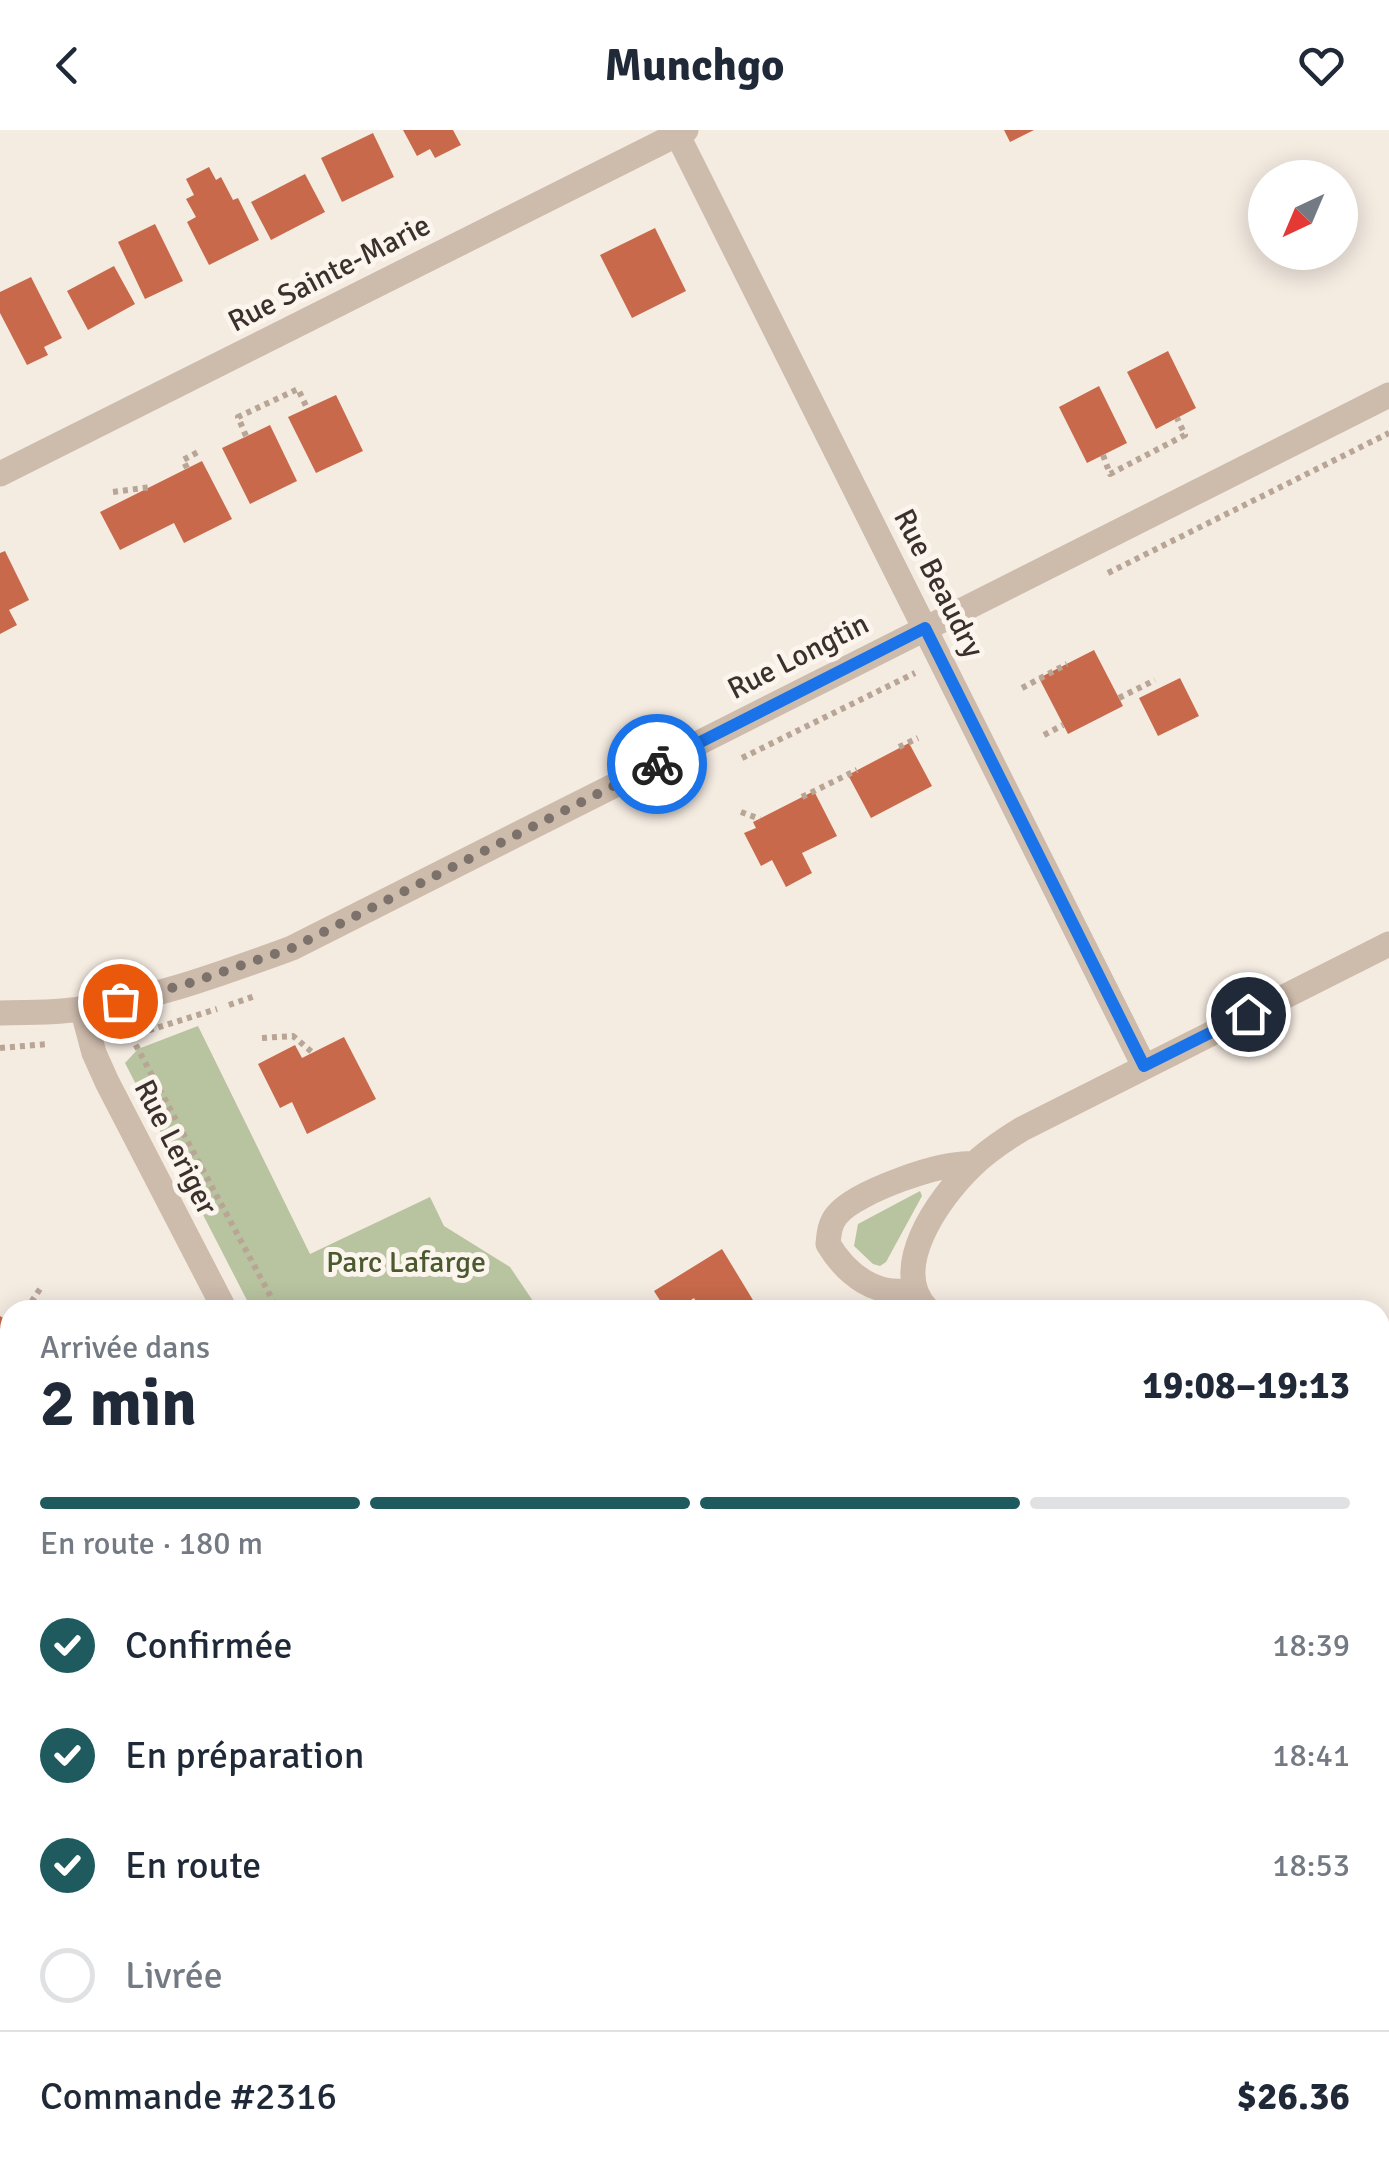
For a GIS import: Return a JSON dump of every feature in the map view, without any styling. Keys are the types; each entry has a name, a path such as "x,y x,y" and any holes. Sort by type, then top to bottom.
{"street":[{"name":"Rue Sainte-Marie","path":"0,474 679,132"},
{"name":"Rue Beaudry","path":"679,132 1144,1066"},
{"name":"Rue Longtin","path":"0,1013 82,1008 187,984 292,948 1389,395"},
{"path":"921,1300 910,1270 916,1249 940,1207 973,1164 1022,1129 1389,944"},
{"name":"Rue Leriger","path":"82,1008 94,1053 107,1082 220,1300"},
{"path":"921,1300 888,1293 851,1273 828,1244 829,1229 838,1212 856,1200 946,1164 973,1164"}],"path":[{"path":"246,436 238,417 298,389 307,408"},
{"path":"1103,455 1110,474 1186,435 1177,418"},
{"path":"1100,577 1389,433"},
{"path":"187,468 182,460 198,452"},
{"path":"114,492 150,487"},
{"path":"1022,688 1067,664"},
{"path":"1119,698 1155,680"},
{"path":"1044,734 1063,725"},
{"path":"899,748 918,738"},
{"path":"802,797 856,770"},
{"path":"741,812 760,818"},
{"name":"Rue Leriger","path":"131,1036 273,1300"},
{"path":"262,1038 293,1036 313,1053"},
{"path":"0,1048 55,1044"},
{"path":"33,1300 42,1286"}],"green space":[{"name":"Parc Lafarge","path":"198,1026 310,1254 430,1197 444,1226 510,1267 532,1300 247,1300 125,1063 138,1049"},
{"path":"920,1191 922,1196 886,1262 880,1266 873,1264 854,1246 858,1224"}],"building":[{"path":"403,130 453,130 461,145 435,158 430,149 417,156"},
{"path":"1004,130 1034,130 1010,142"},
{"path":"373,133 394,177 342,202 321,158"},
{"path":"209,167 216,180 221,177 233,200 238,198 259,240 209,265 187,222 196,217 186,199 194,195 186,179"},
{"path":"305,174 325,212 271,240 251,202"},
{"path":"155,224 183,281 145,299 118,242"},
{"path":"655,228 686,291 632,318 600,255"},
{"path":"114,266 135,304 88,330 67,291"},
{"path":"31,277 62,338 44,347 48,355 27,365 0,313 0,292"},
{"path":"1168,351 1196,408 1156,429 1127,372"},
{"path":"1099,386 1127,443 1087,463 1059,407"},
{"path":"336,395 363,451 316,473 288,417"},
{"path":"270,425 297,481 250,504 222,448"},
{"path":"202,461 232,519 184,543 174,523 120,550 100,512"},
{"path":"5,551 29,600 9,610 17,625 0,634 0,553"},
{"path":"1094,650 1123,706 1068,734 1039,678"},
{"path":"1180,678 1199,716 1158,736 1139,698"},
{"path":"909,743 932,786 871,818 848,775"},
{"path":"814,791 837,836 802,853 812,873 786,887 772,860 761,866 744,833 756,828 753,822"},
{"path":"344,1037 376,1099 307,1134 292,1102 280,1108 258,1064 295,1045 302,1058"},
{"path":"722,1249 753,1300 660,1300 654,1291"}],"way so far":[{"path":"120,1001 187,984 292,948 657,764"}],"route":[{"path":"657,764 925,628 1144,1066 1248,1014"}]}
